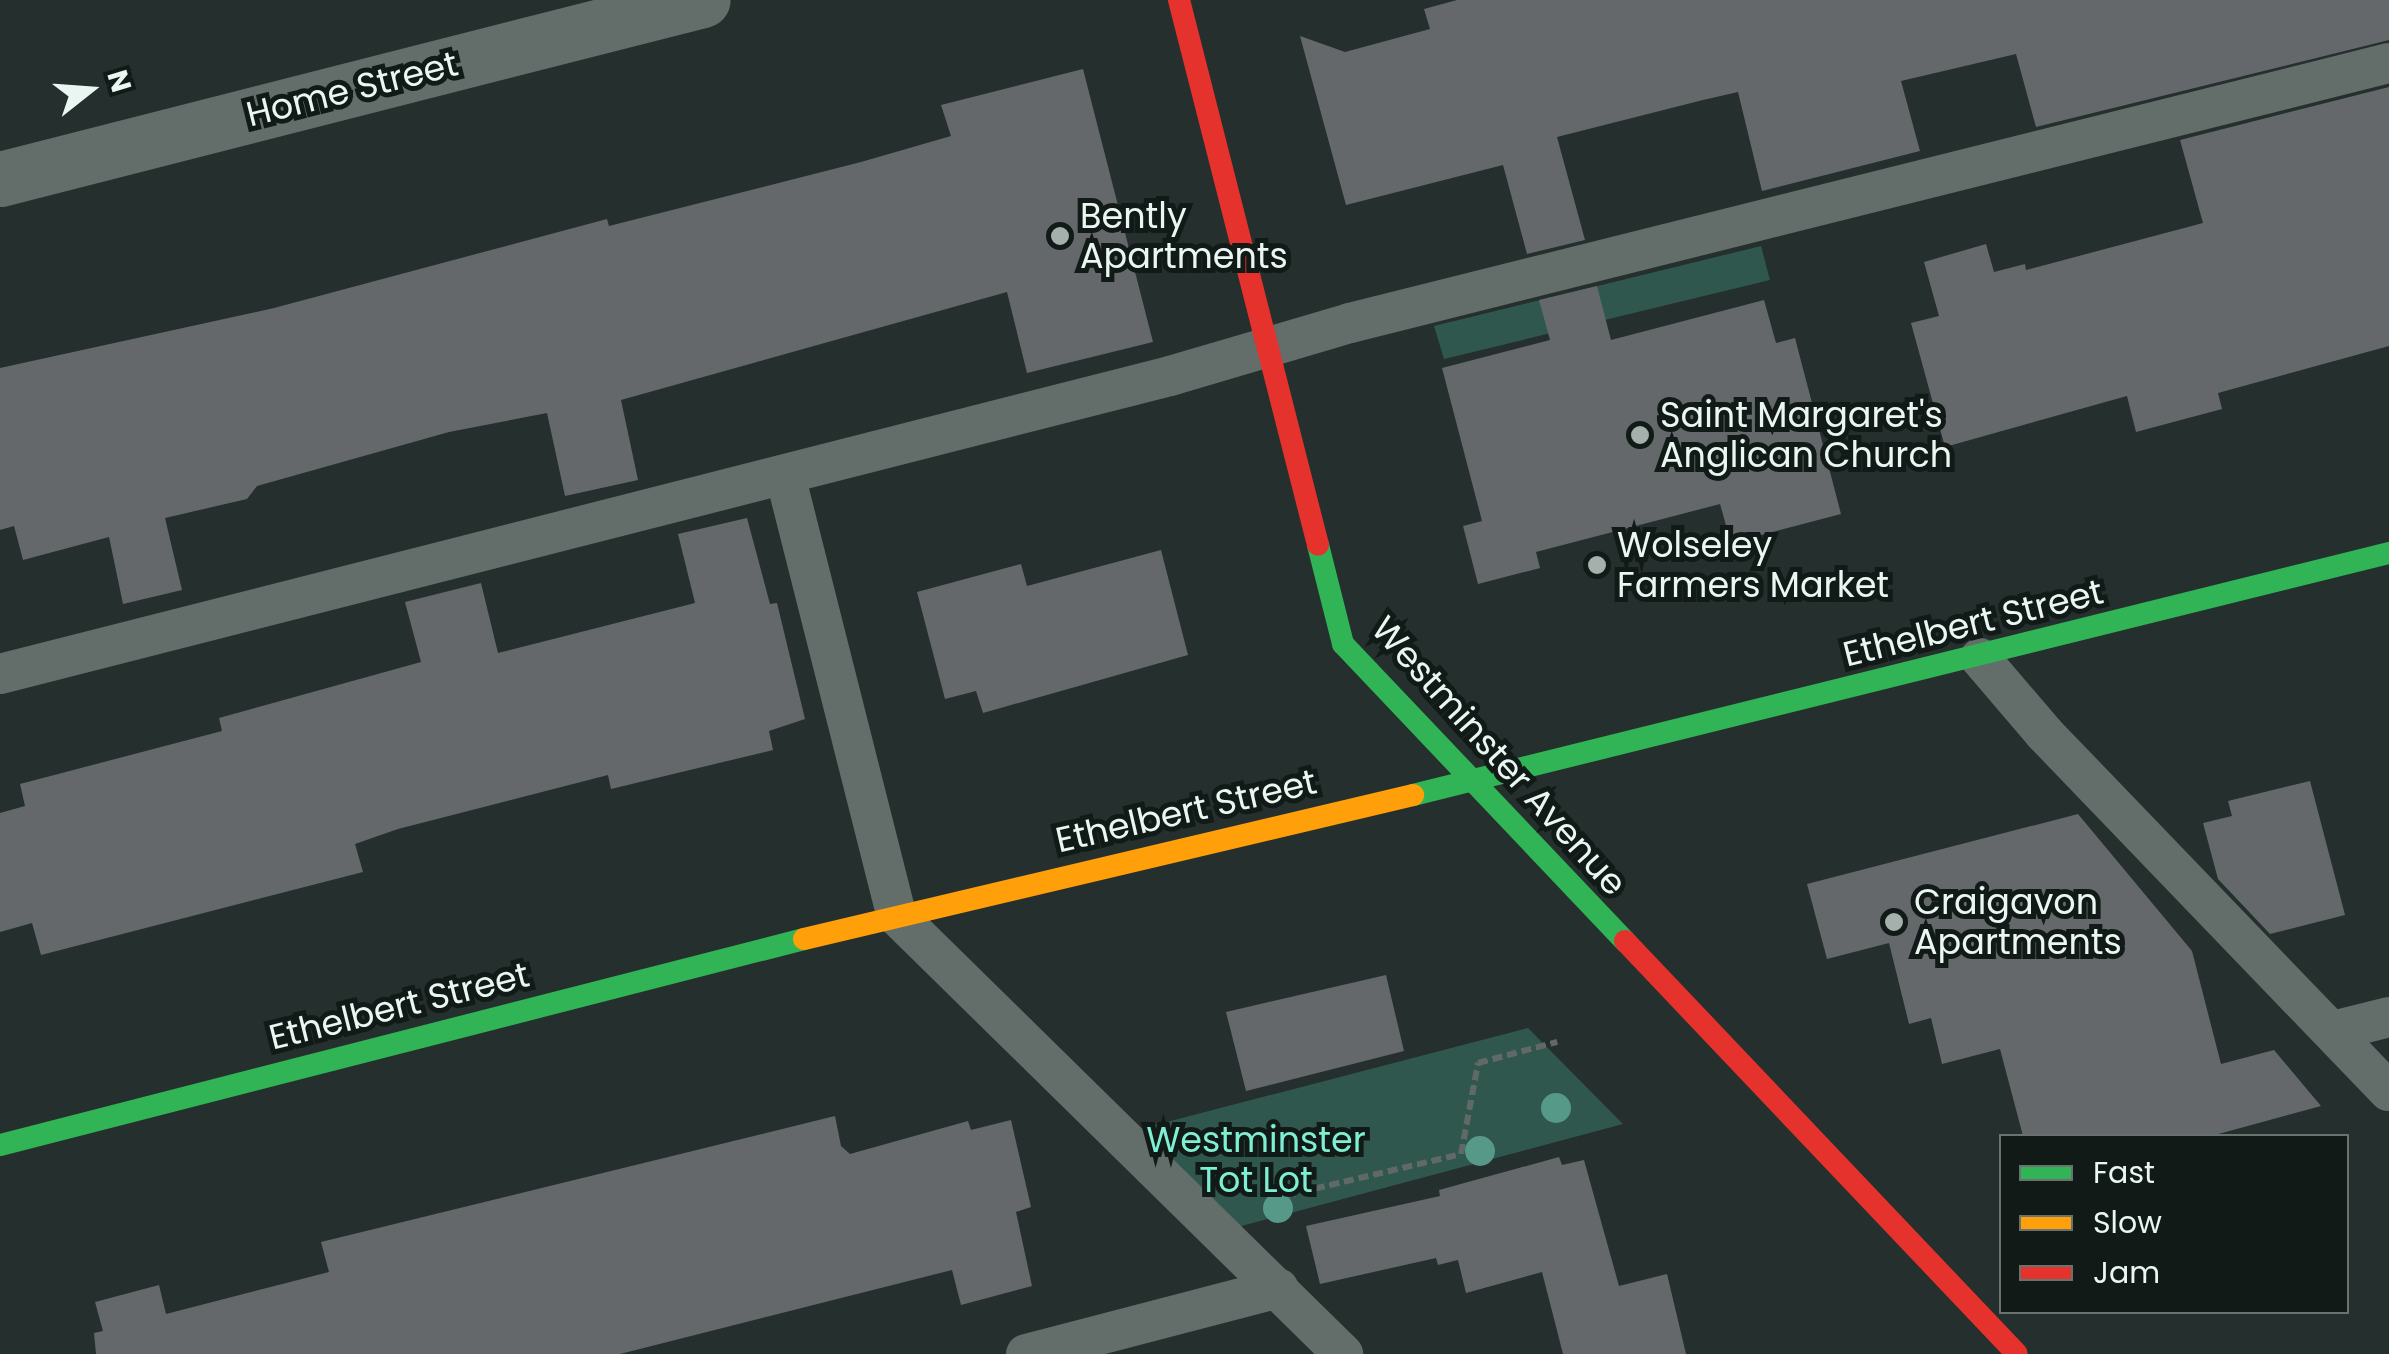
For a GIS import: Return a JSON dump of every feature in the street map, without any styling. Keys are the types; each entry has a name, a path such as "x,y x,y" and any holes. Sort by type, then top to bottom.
{"street":[{"name":"Home Street","path":"0,179 704,0"},
{"name":"Westminster Avenue","path":"1179,0 1343,644 2017,1354"},
{"name":"Ethelbert Street","path":"0,1144 896,915 1471,782 2389,553"}],"lane":[{"path":"0,674 2389,63"},
{"path":"785,475 896,915 1343,1354"},
{"path":"1980,658 2044,734 2389,1091"},
{"path":"2333,1031 2389,1017"},
{"path":"1026,1354 1279,1288"}],"path":[{"path":"1210,1222 1224,1206 1229,1212 1322,1184 1343,1187 1461,1154 1478,1063 1557,1042"}],"green space":[{"path":"1761,246 1770,280 1444,359 1434,326"},
{"name":"Westminster Tot Lot","path":"1528,1028 1623,1124 1234,1228 1136,1130"}],"building":[{"path":"1457,0 2389,0 2389,40 2036,127 2016,54 1901,81 1920,151 1762,191 1738,92 1703,100 1557,137 1585,240 1527,254 1503,165 1346,205 1300,36 1345,52 1430,29 1424,9"},
{"path":"1083,69 1153,342 1027,373 1007,292 621,400 638,480 565,496 547,413 449,432 257,486 247,499 165,518 182,590 123,604 109,537 23,560 14,526 0,530 0,368 274,308 607,219 609,226 861,162 951,136 941,105"},
{"path":"2389,87 2389,346 2218,393 2222,409 2136,432 2127,396 1945,447 1911,323 1939,316 1924,262 1986,244 1994,272 2025,264 2026,270 2203,223 2180,140"},
{"name":"Saint Margaret's Anglican Church","path":"1597,286 1611,340 1764,300 1776,343 1795,338 1841,514 1731,543 1720,504 1536,552 1540,568 1478,584 1463,526 1482,521 1442,368 1550,340 1539,300"},
{"path":"747,518 770,604 777,603 805,719 769,731 773,750 611,789 608,775 398,829 355,844 363,872 41,955 32,923 0,932 0,813 25,806 20,784 222,731 219,718 421,662 405,602 481,583 498,653 695,603 678,534"},
{"path":"1161,550 1188,655 983,713 976,691 945,699 917,592 1021,564 1027,586"},
{"path":"2310,781 2345,915 2270,934 2218,879 2203,823 2232,816 2228,801"},
{"path":"2078,814 2192,951 2221,1064 2274,1050 2321,1106 2218,1134 2022,1134 2000,1049 1942,1064 1931,1018 1909,1024 1889,943 1827,959 1807,884"},
{"path":"1386,975 1404,1051 1246,1091 1226,1012"},
{"path":"835,1116 841,1146 850,1154 968,1121 971,1130 1011,1120 1031,1207 1016,1212 1032,1286 961,1305 952,1270 620,1354 96,1354 94,1333 103,1331 95,1302 159,1285 166,1314 329,1272 321,1242"},
{"path":"1559,1157 1562,1165 1584,1160 1619,1286 1667,1274 1686,1354 1563,1354 1542,1272 1466,1293 1458,1260 1438,1265 1436,1258 1320,1284 1306,1226 1440,1196 1439,1190"}],"traffic: fast":[{"path":"1318,545 1343,644 1625,941"},
{"path":"1413,795 2389,553"},
{"path":"0,1145 804,939"}],"traffic: slow":[{"path":"804,939 1413,795"}],"traffic: jam":[{"path":"1179,0 1318,545"},
{"path":"1625,941 2017,1354"}],"place":[{"name":"Bently Apartments","path":"1060,236"},
{"name":"Saint Margaret's Anglican Church","path":"1640,435"},
{"name":"Wolseley Farmers Market","path":"1597,565"},
{"name":"Craigavon Apartments","path":"1894,922"}]}
